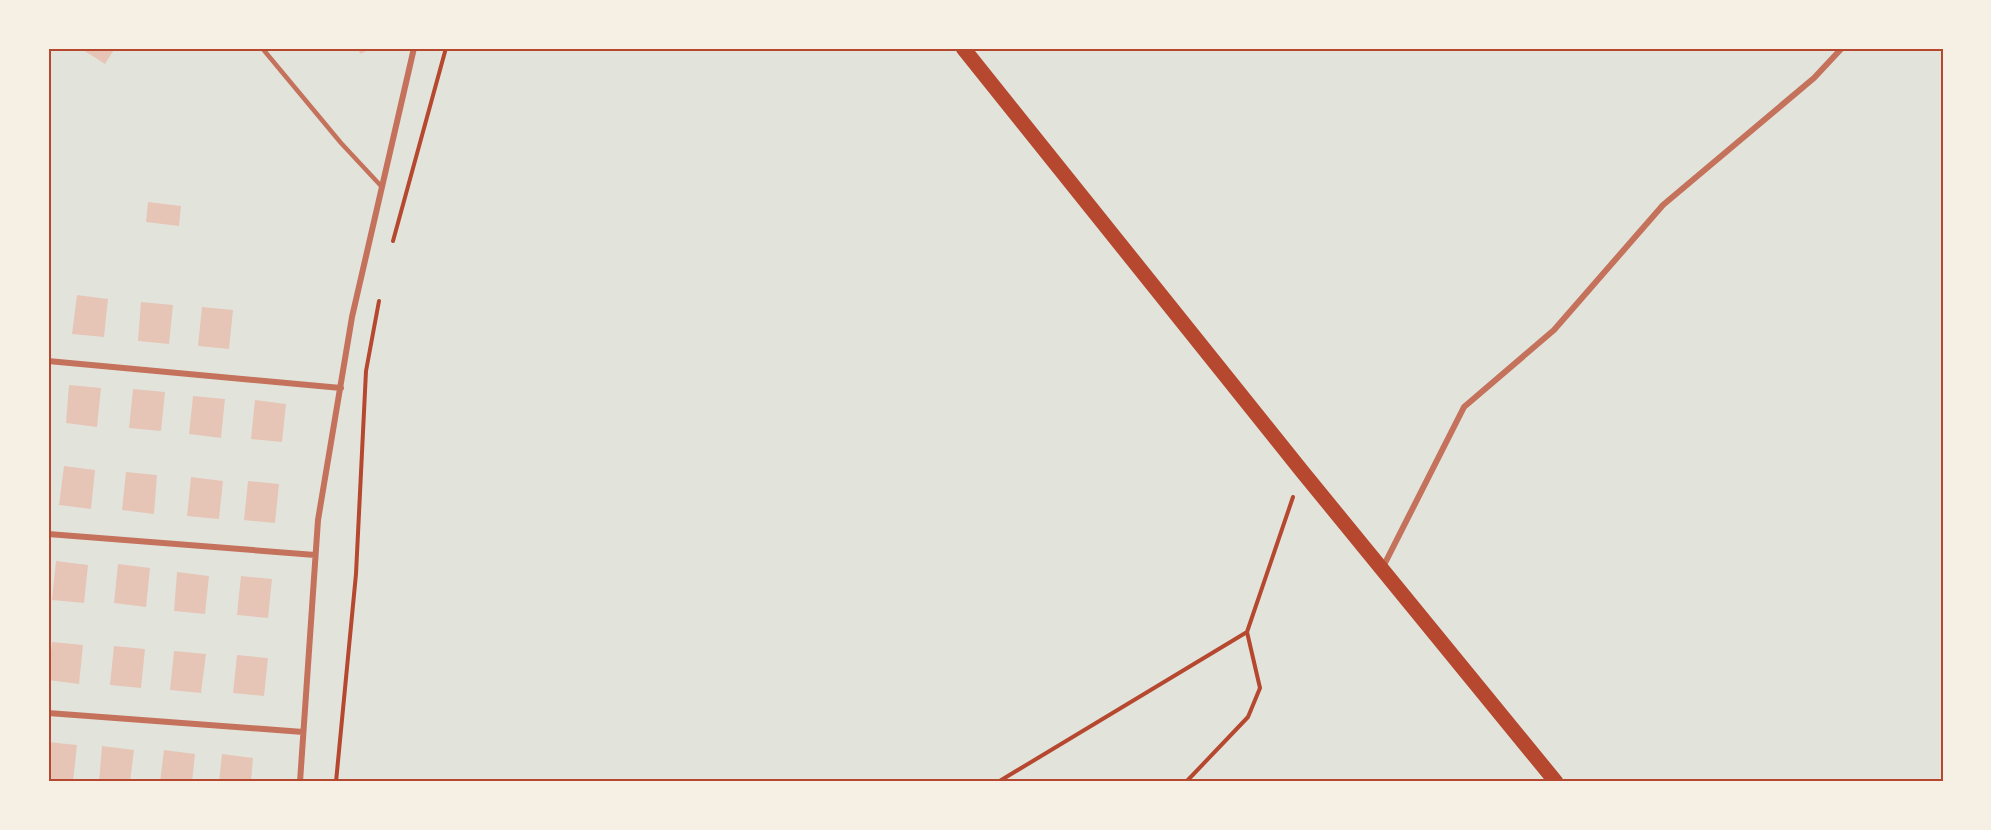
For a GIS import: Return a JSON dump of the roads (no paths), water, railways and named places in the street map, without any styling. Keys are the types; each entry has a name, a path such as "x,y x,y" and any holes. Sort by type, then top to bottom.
{"main road":[{"path":"963,48 1556,782"}],"street":[{"path":"300,782 318,520 352,317 414,48"},
{"path":"1382,569 1464,407 1554,330 1663,205 1814,78 1842,48"},
{"path":"48,361 341,388"},
{"path":"48,534 315,555"},
{"path":"48,712 303,732"}],"lane":[{"path":"262,48 382,187"}]}
